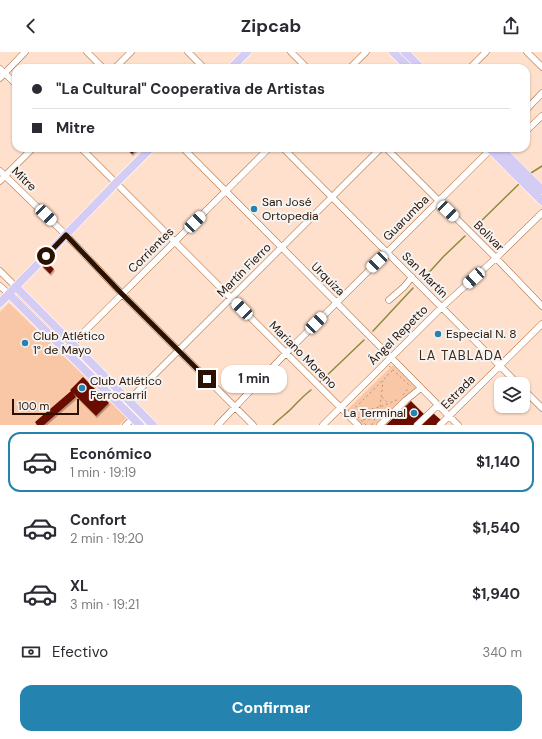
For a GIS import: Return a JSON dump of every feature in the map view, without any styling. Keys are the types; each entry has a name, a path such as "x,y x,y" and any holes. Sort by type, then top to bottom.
{"main road":[{"path":"235,64 248,52"},
{"path":"393,52 405,64"},
{"path":"405,52 417,64"},
{"path":"0,303 147,152"},
{"path":"503,152 542,190"},
{"path":"503,152 542,201"},
{"path":"16,287 153,425"},
{"path":"9,294 140,425"}],"street":[{"path":"12,64 25,52"},
{"path":"87,52 99,64"},
{"path":"119,64 131,52"},
{"path":"188,52 200,64"},
{"path":"292,52 303,64"},
{"path":"354,64 366,52"},
{"path":"474,64 486,52"},
{"path":"527,52 542,67"},
{"path":"12,64 2,74 12,81"},
{"path":"530,106 542,93"},
{"path":"530,126 542,116"},
{"path":"0,181 30,152"},
{"name":"Mariano Moreno","path":"85,152 340,408 361,422"},
{"name":"Urquiza","path":"187,152 391,358 396,367 415,382 458,425"},
{"name":"Corrientes","path":"66,350 265,152"},
{"name":"San Martín","path":"287,152 511,377"},
{"name":"Martín Fierro","path":"122,407 377,152"},
{"name":"Bolivar","path":"390,152 542,306"},
{"name":"Guarumba","path":"218,425 286,353 488,152"},
{"name":"Mitre","path":"0,171 66,235 178,351 253,425"},
{"name":"Ángel Repetto","path":"323,425 442,307 496,258 542,213"},
{"path":"0,271 16,287"},
{"path":"389,300 404,287 412,277"},
{"path":"0,286 9,294"},
{"name":"Estrada","path":"440,425 542,324"},
{"path":"380,425 421,388"},
{"path":"530,396 542,408"},
{"path":"418,425 438,405"},
{"path":"126,425 133,418"}],"path":[{"path":"385,364 396,367 410,386"},
{"path":"366,425 361,422 352,411 396,367"},
{"path":"372,425 380,407 384,380"},
{"path":"395,404 415,382"},
{"path":"381,396 388,404"},
{"path":"361,422 364,410 380,407 400,398"},
{"path":"370,409 375,417"},
{"path":"361,422 375,417"}],"shaded area":[{"path":"17,294 19,294 65,341 65,343 17,297"},
{"name":"Club Atlético 1° de Mayo","path":"9,303 127,417 119,425 0,425 0,312"},
{"path":"395,365 418,386 377,425 360,425 348,413 348,409 392,366"}],"building":[{"path":"47,262 54,269 50,274 42,266"},
{"path":"83,377 109,403 96,416 73,393 76,397 44,425 37,425 35,422 71,391 70,390"},
{"path":"411,401 425,415 414,425 386,425"},
{"path":"433,413 441,420 436,425 421,425"}],"waterway":[{"path":"531,173 542,166"},
{"path":"475,227 519,184"},
{"path":"423,279 465,236"},
{"path":"373,331 413,288"},
{"path":"320,382 364,340"},
{"path":"273,425 311,390"}],"place":[{"name":"San José Ortopedia","path":"254,209"},
{"name":"Especial N. 8","path":"438,334"},
{"name":"Club Atlético 1° de Mayo","path":"25,343"},
{"name":"Club Atlético Ferrocarril","path":"82,388"},
{"name":"La Terminal","path":"414,413"}],"district":[{"name":"LA TABLADA","path":"461,355"}],"route":[{"path":"46,256 66,235 122,294 207,379"}]}
